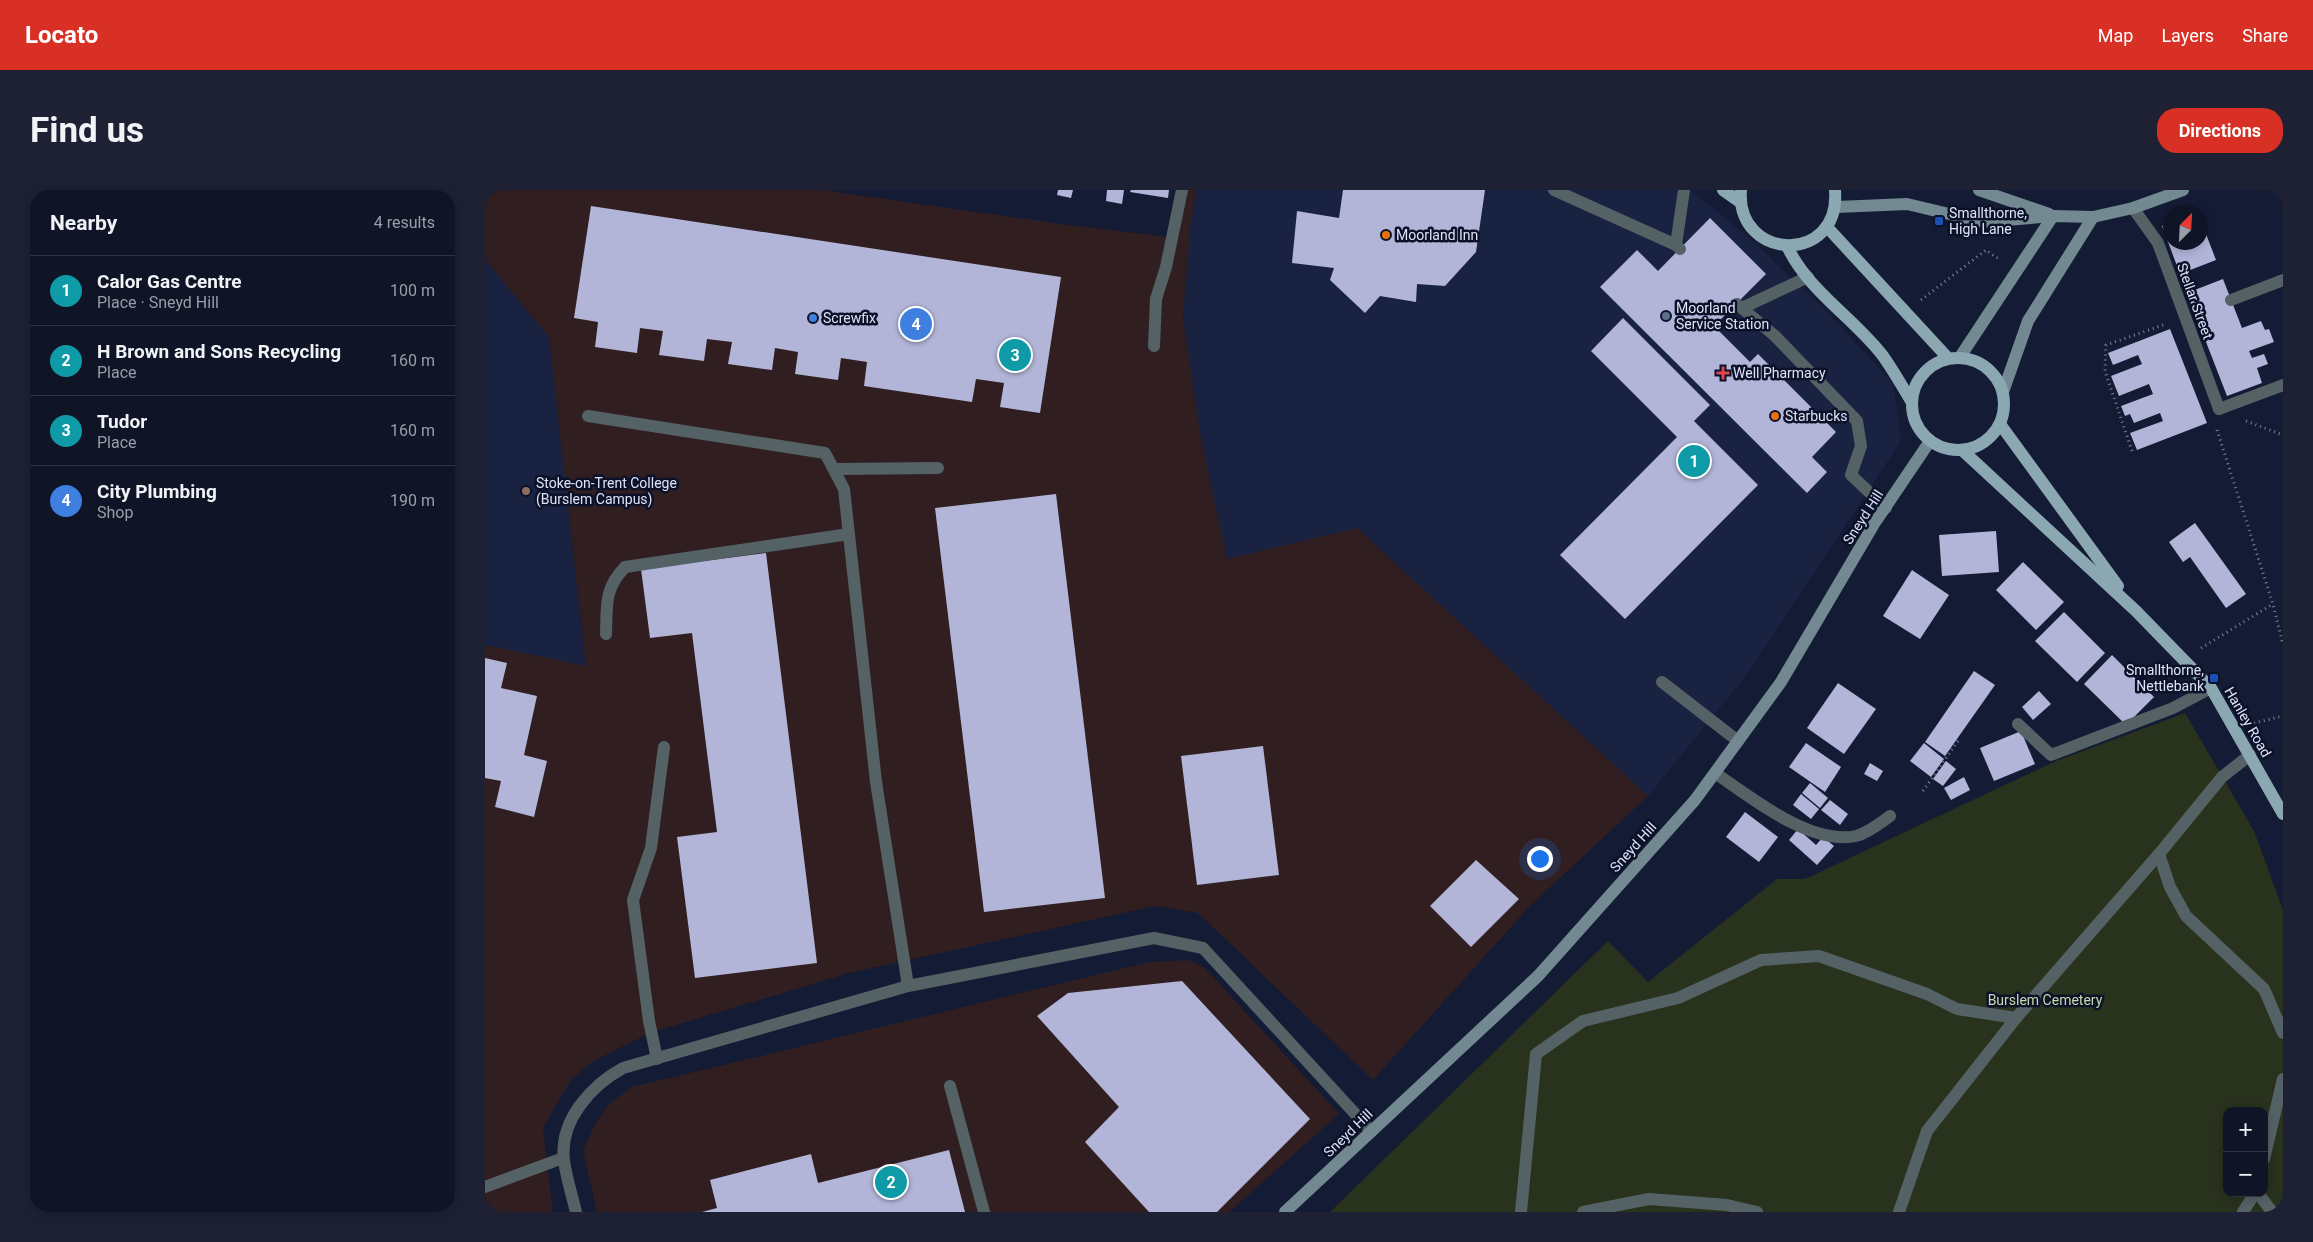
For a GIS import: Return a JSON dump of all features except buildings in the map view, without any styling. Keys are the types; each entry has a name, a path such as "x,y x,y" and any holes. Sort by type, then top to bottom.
{"main road":[{"path":"1723,190 1741,196 1743,215 1751,229 1771,243 1787,246 1800,245 1815,238 1827,227 1837,206 1835,190"},
{"path":"1827,227 1905,313 1954,358"},
{"path":"1787,246 1808,277 1882,355 1911,401"},
{"path":"1954,358 1976,360 1989,370 2003,392 2004,408 2000,424 1983,443 1962,450 1946,449 1930,441 1919,429 1912,414 1911,401 1915,386 1922,374 1934,363 1954,358"},
{"name":"Hanley Road","path":"2000,424 2136,611"},
{"name":"Hanley Road","path":"1962,450 2136,611 2211,688 2283,814"}],"street":[{"path":"1154,346 1156,299 1166,268 1182,190"},
{"path":"1554,190 1650,232 1678,247 1684,190"},
{"path":"1979,190 2053,216"},
{"path":"1837,206 1907,204 1983,222 2053,216 2093,216 2133,208 2183,190"},
{"name":"Stellar Street","path":"2133,208 2158,243 2190,316 2219,409"},
{"path":"1954,358 2053,216"},
{"path":"2003,392 2028,321 2093,216"},
{"path":"1808,277 1739,306 1775,336 1857,421 1861,446 1851,475 1886,508"},
{"path":"2231,300 2283,280"},
{"path":"2219,409 2283,385"},
{"path":"588,416 825,453 834,469 844,488 876,782 908,986"},
{"name":"Sneyd Hill","path":"1285,1212 1538,976 1695,800 1781,682 1886,508 1930,441"},
{"path":"834,469 937,468"},
{"path":"607,634 607,596 613,579 625,567 849,534"},
{"path":"1661,682 1738,741"},
{"path":"2018,724 2051,755 2173,708 2211,688"},
{"path":"657,1059 649,1021 633,900 651,848 664,747"},
{"path":"1899,1212 1927,1131 2015,1018 2159,854 2222,777 2250,754"},
{"path":"1715,773 1795,826 1813,832 1839,836 1857,836 1889,816"},
{"path":"2159,854 2170,887 2186,916 2264,989 2283,1033"},
{"path":"576,1212 563,1158 566,1137 573,1117 585,1098 605,1078 623,1068 908,986 1154,938 1203,948 1371,1132"},
{"path":"1521,1212 1536,1054 1583,1021 1678,998 1761,960 1819,956 1927,994 1957,1009 2015,1018"},
{"path":"2266,1152 2283,1079"},
{"path":"950,1086 984,1212"},
{"path":"485,1187 563,1158"},
{"path":"2243,1212 2254,1197"},
{"path":"2260,1197 2272,1212"},
{"path":"1583,1212 1649,1199 1727,1205 1757,1212"}],"path":[{"path":"1905,313 1986,250 2016,270"},
{"path":"2132,451 2105,371 2106,345 2190,316"},
{"path":"2219,409 2283,435"},
{"path":"2216,435 2273,604 2283,645"},
{"path":"2183,660 2273,604"},
{"path":"2234,727 2283,716"},
{"path":"1923,791 1960,738"}],"shaded area":[{"path":"485,190 822,190 1068,225 1169,237 1176,190 1196,190 1190,228 1183,317 1200,434 1227,559 1357,528 1648,796 1531,905 1373,1080 1198,913 1155,906 849,973 656,1031 627,1044 592,1062 571,1080 543,1127 553,1212 485,1212 485,645 586,666 549,337 485,260"},
{"path":"1196,190 1691,190 1752,240 1828,313 1893,384 1901,441 1745,677 1648,796 1357,528 1227,560 1200,434 1183,317 1190,228"},
{"name":"Stoke-on-Trent College (Burslem Campus)","path":"485,260 549,337 586,667 485,645"},
{"path":"1188,960 1204,967 1339,1114 1229,1212 597,1212 583,1150 597,1121 610,1103 632,1087 1150,962"}],"green space":[{"name":"Burslem Cemetery","path":"2185,713 2254,831 2283,910 2283,1212 1330,1212 1608,941 1648,982 1777,879 1805,879 2056,761"}],"place":[{"name":"Smallthorne, High Lane","path":"1939,221"},
{"name":"Moorland Inn","path":"1386,235"},
{"name":"Moorland Service Station","path":"1666,316"},
{"name":"Screwfix","path":"813,318"},
{"name":"City Plumbing","path":"916,324"},
{"name":"Tudor","path":"1015,355"},
{"name":"Well Pharmacy","path":"1723,373"},
{"name":"Starbucks","path":"1775,416"},
{"name":"Calor Gas Centre","path":"1694,461"},
{"name":"Stoke-on-Trent College (Burslem Campus)","path":"526,491"},
{"name":"Smallthorne, Nettlebank","path":"2214,678"},
{"name":"H Brown and Sons Recycling","path":"891,1182"}]}
